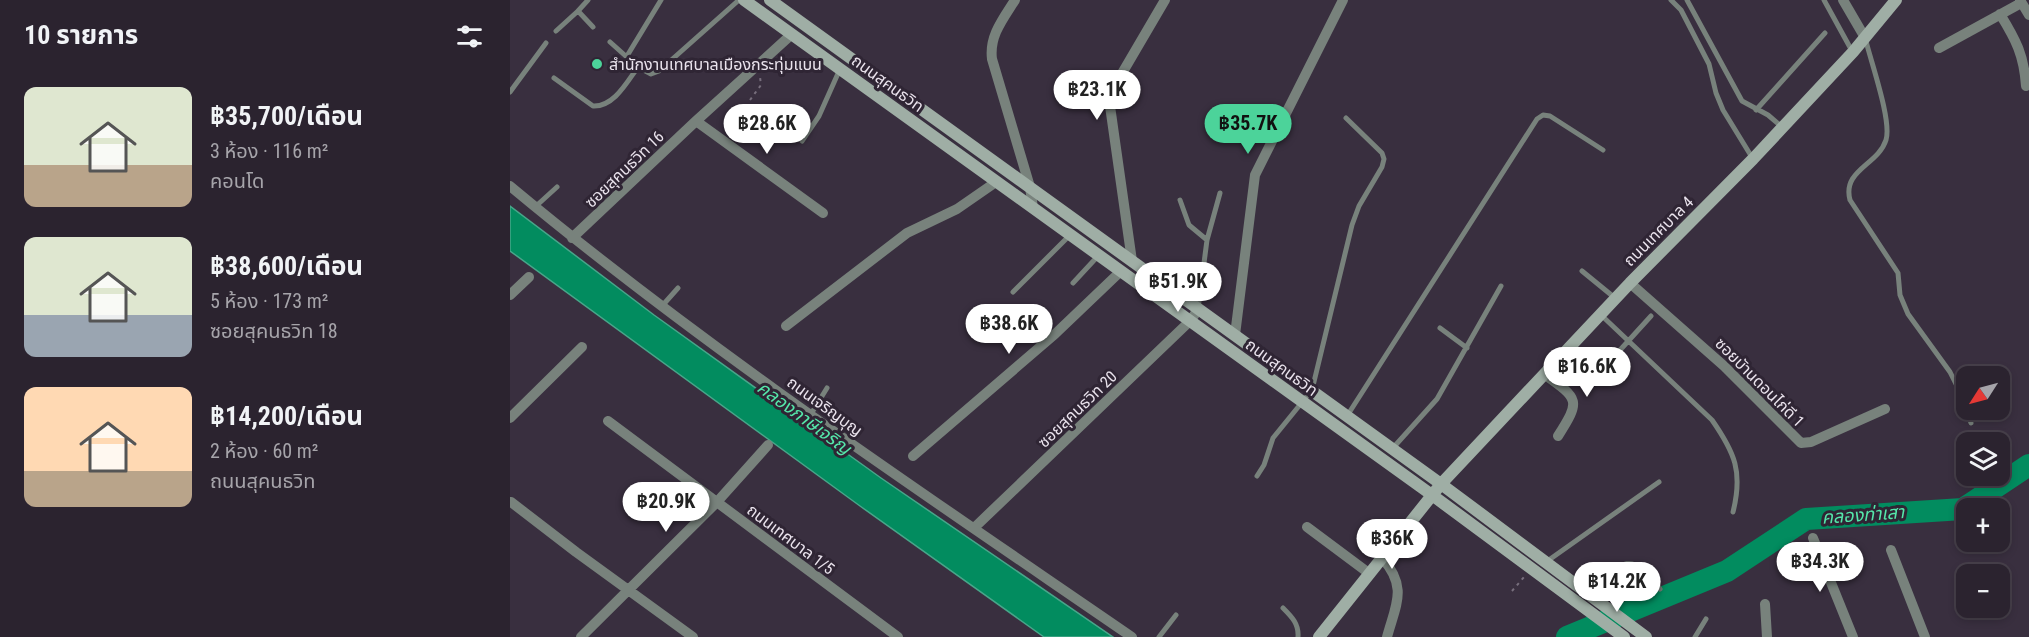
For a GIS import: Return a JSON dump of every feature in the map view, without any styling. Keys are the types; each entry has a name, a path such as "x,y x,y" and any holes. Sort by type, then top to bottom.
{"main road":[{"name":"ถนนสุคนธวิท","path":"744,0 1432,495 1592,614 1627,634 1646,637"},
{"name":"ถนนสุคนธวิท","path":"770,0 1393,448 1591,596 1627,634"},
{"name":"ถนนเทศบาล 4","path":"1319,636 1441,484 1615,298 1753,159 1852,52 1896,0"},
{"path":"1531,568 1543,560"}],"street":[{"path":"1015,0 994,33 990,46 1030,187 1033,208"},
{"path":"1132,261 1109,99 1165,0"},
{"path":"1235,335 1256,175 1343,0"},
{"path":"1843,0 1864,36"},
{"path":"1939,48 2020,1 2029,15"},
{"path":"2000,14 2021,52 2025,64 2026,86"},
{"name":"ซอยสุคนธวิท 16","path":"572,238 792,34"},
{"path":"696,121 823,213"},
{"path":"786,326 907,233 957,209 996,182"},
{"name":"ถนนเจริญบุญ","path":"510,186 572,238 662,306 811,414 1132,637"},
{"path":"913,456 1055,334 1121,271"},
{"path":"510,295 529,277"},
{"name":"ซอยบัานดอนไก่ดี 1","path":"1630,283 1724,366 1801,443 1811,442 1885,408"},
{"name":"ซอยสุคนธวิท 20","path":"974,528 1190,321 1198,309"},
{"path":"510,418 582,347"},
{"path":"1544,374 1562,387 1572,398 1575,406 1558,436"},
{"name":"ถนนเทศบาล 1/5","path":"608,421 898,637"},
{"path":"582,637 717,502 768,445"},
{"path":"511,502 693,637"},
{"path":"1307,527 1370,574"},
{"path":"1813,538 1853,637"},
{"path":"1891,550 1925,637"},
{"path":"1382,558 1391,568 1398,588 1387,637"},
{"path":"1765,603 1767,637"}],"lane":[{"path":"556,31 588,0"},
{"path":"627,56 661,0"},
{"path":"610,42 638,67 651,74 659,71 739,0"},
{"path":"1671,0 1681,10 1710,64 1716,93 1723,110 1753,159"},
{"path":"1687,0 1737,94 1747,105 1768,115 1782,127"},
{"path":"1824,0 1852,52"},
{"path":"578,11 593,27"},
{"path":"1756,110 1825,33"},
{"path":"1864,36 1884,112 1887,128 1886,139 1882,148 1850,181 1847,190 1850,200 1898,273 1900,295 1908,314 1950,372 1971,423"},
{"path":"510,92 546,43"},
{"path":"554,78 593,106 600,106 616,95 638,67"},
{"path":"802,141 819,116 840,69"},
{"path":"1347,416 1537,119 1543,115 1550,116 1604,150"},
{"path":"1257,476 1264,465 1273,438 1312,390 1352,225 1359,206 1382,167 1384,159 1382,153 1346,118"},
{"path":"535,207 557,187"},
{"path":"1198,309 1207,240 1220,193"},
{"path":"1180,200 1189,225 1207,240"},
{"path":"1013,292 1070,235"},
{"path":"1072,283 1098,255"},
{"path":"1582,271 1615,298"},
{"path":"1383,460 1432,408 1501,286"},
{"path":"662,306 678,288"},
{"path":"1600,314 1712,420 1735,458 1738,493 1733,512"},
{"path":"1601,371 1651,316"},
{"path":"1440,328 1467,348"},
{"path":"811,414 827,388"},
{"path":"1543,560 1659,482"},
{"path":"1591,596 1614,569 1624,563 1637,565 1648,572 1660,590"},
{"path":"1283,608 1298,628 1298,637"},
{"path":"1159,637 1176,615"},
{"path":"1695,637 1706,619"}],"path":[{"path":"750,100 761,85 760,77 754,68"},
{"path":"1512,591 1531,568"}],"shaded area":[{"path":"510,206 654,315 881,478 1113,637 1044,637 860,506 510,251"}],"waterway":[{"name":"คลองท่าเสา","path":"1567,637 1727,571 1806,519 1963,509 2029,465"}],"place":[{"name":"สำนักงานเทศบาลเมืองกระทุ่มแบน","path":"597,64"}],"water label":[{"name":"คลองภาษีเจริญ","path":"804,418"}]}
